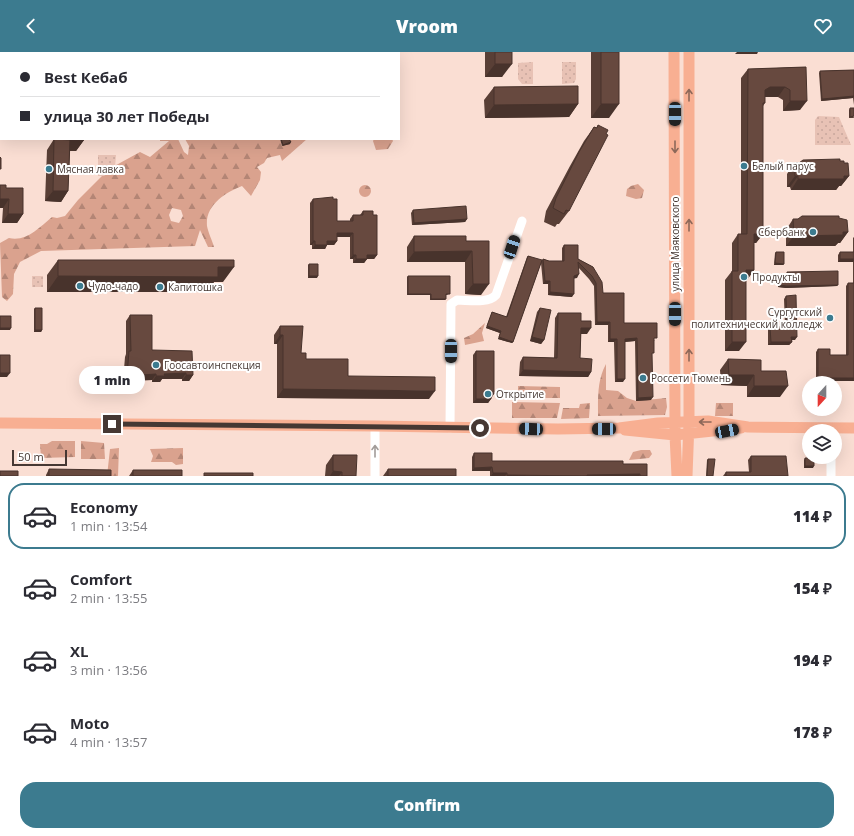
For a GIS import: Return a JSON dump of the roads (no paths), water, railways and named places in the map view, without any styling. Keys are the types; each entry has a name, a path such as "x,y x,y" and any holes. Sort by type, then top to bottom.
{"main road":[{"name":"улица Маяковского","path":"674,52 675,435 677,476"},
{"name":"улица Маяковского","path":"687,476 689,435 688,52"},
{"path":"0,423 450,428 619,428 651,423 689,422 726,423 748,427 802,429"},
{"path":"619,428 658,435 689,435 748,427"},
{"path":"842,429 854,428"}],"street":[{"path":"450,428 451,304 457,300 487,300 496,295 522,221"},
{"path":"375,426 375,476"},
{"path":"831,464 831,476"}],"place":[{"name":"Белый парус","path":"744,166"},
{"name":"Мясная лавка","path":"49,169"},
{"name":"Сбербанк","path":"813,232"},
{"name":"Продукты","path":"744,277"},
{"name":"Чудо-чадо","path":"80,286"},
{"name":"Капитошка","path":"160,287"},
{"name":"Сургутский политехнический колледж","path":"830,318"},
{"name":"Гоосавтоинспекция","path":"156,365"},
{"name":"Россети Тюмень","path":"643,378"},
{"name":"Открытие","path":"488,394"}]}
